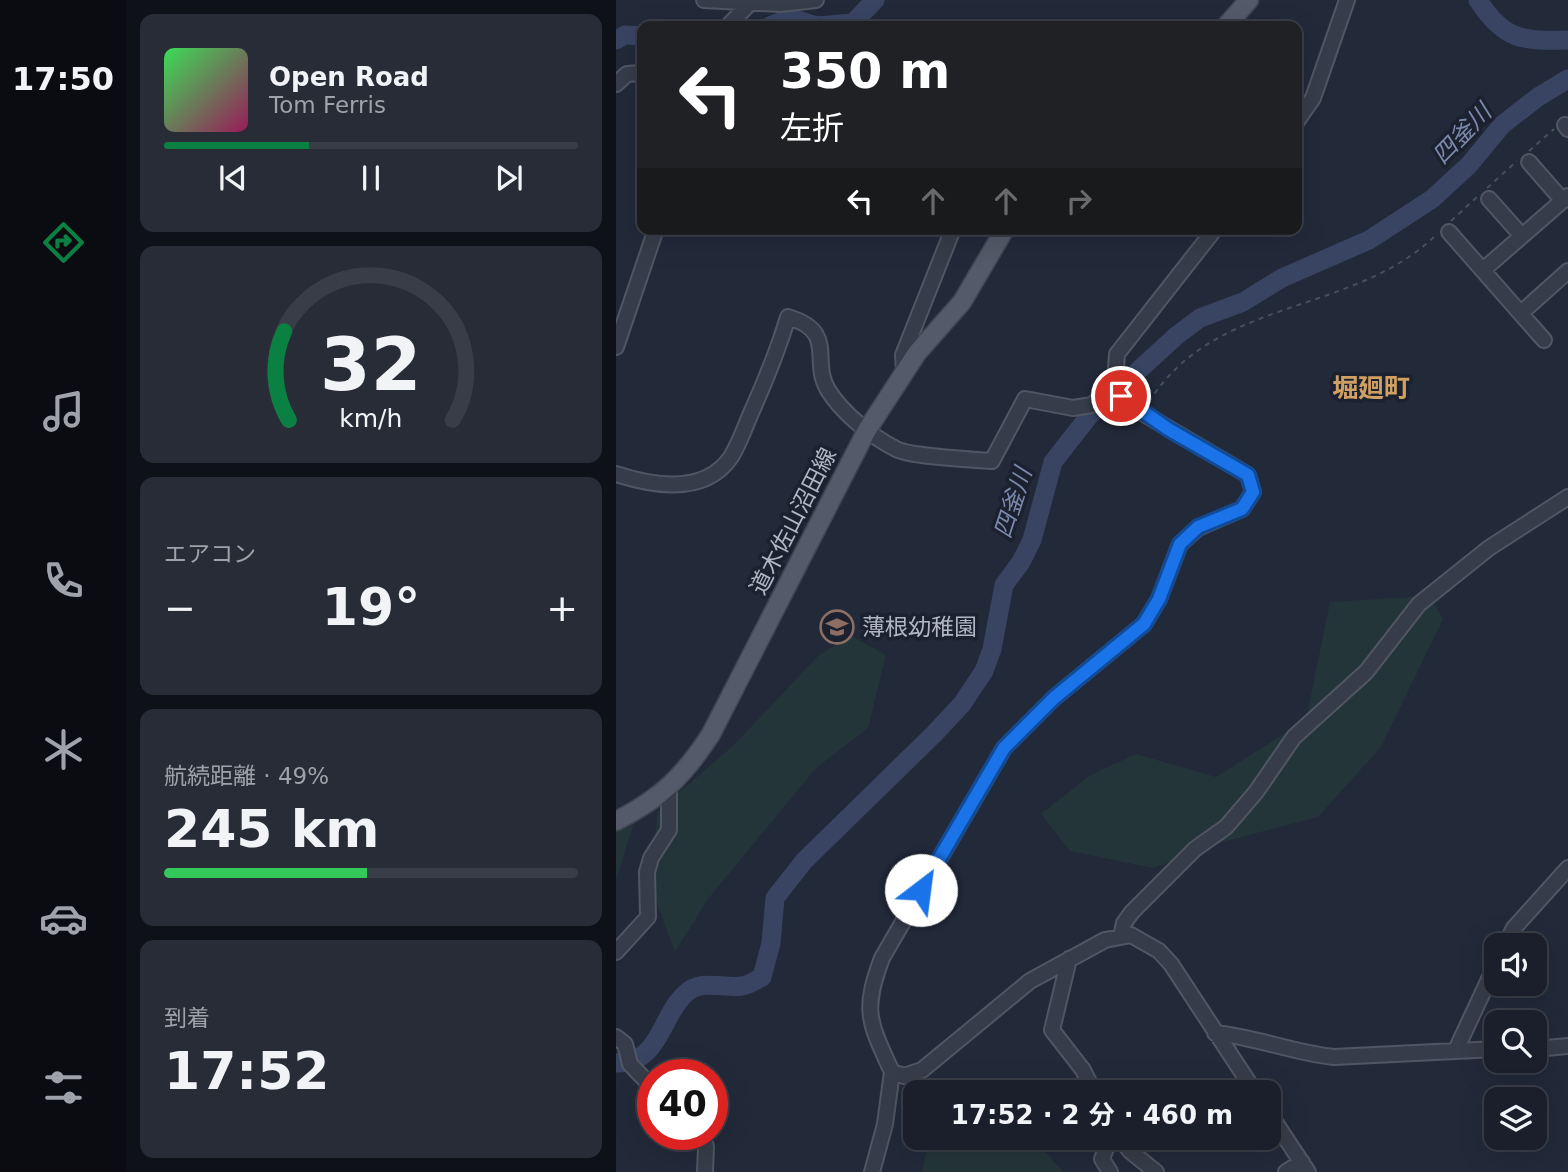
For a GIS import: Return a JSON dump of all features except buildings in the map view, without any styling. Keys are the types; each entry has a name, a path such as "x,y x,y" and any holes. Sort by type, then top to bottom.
{"main road":[{"path":"1230,21 1249,0"},
{"name":"道木佐山沼田線","path":"616,821 642,808 689,768 711,734 867,430 904,371 962,302 1001,235"}],"street":[{"path":"704,0 780,4 816,0"},
{"path":"1302,114 1313,98 1347,0"},
{"path":"733,21 753,1"},
{"path":"616,84 627,74 637,73"},
{"path":"1483,270 1565,198 1525,157"},
{"path":"1489,199 1522,236"},
{"path":"1446,229 1544,340"},
{"path":"616,348 654,235"},
{"path":"904,371 903,355 951,235"},
{"path":"873,1172 885,1124 892,1072 868,1014 871,987 881,958 1004,748 1054,698 1144,624 1159,599 1180,544 1198,527 1242,509 1253,492 1248,475 1143,412 1121,396 1115,382 1117,354 1210,235"},
{"path":"1521,313 1568,271"},
{"path":"616,474 652,483 685,484 705,478 721,467 732,455 768,377 788,317 809,325 818,341 828,390 867,430 899,450 992,461 1025,399 1073,408 1092,405 1115,382"},
{"path":"1121,937 1124,923 1132,912 1195,849 1226,827 1256,792 1294,737 1366,672 1419,604 1489,548 1568,497"},
{"path":"616,952 648,917 647,872 651,858 669,830 669,787"},
{"path":"1511,933 1568,867"},
{"path":"892,1072 904,1076 922,1070 1030,981 1105,940 1131,935 1159,951 1247,1080"},
{"path":"1069,959 1052,1030 1088,1080"},
{"path":"1456,1050 1484,990"},
{"path":"1215,1033 1252,1037 1314,1055 1335,1057 1484,1049"},
{"path":"616,1037 625,1044 630,1064 637,1071"},
{"path":"1547,1048 1568,1046"},
{"path":"1281,1131 1305,1167 1286,1172"},
{"path":"705,1172 706,1150"},
{"path":"1105,1150 1102,1159 1111,1172"},
{"path":"1129,1150 1156,1172"}],"path":[{"path":"1143,412 1164,378 1196,351 1240,324 1367,282 1421,250 1525,157 1565,126"}],"shaded area":[{"path":"1429,596 1443,619 1381,747 1318,817 1226,841 1153,868 1070,851 1041,814 1089,776 1136,754 1216,777 1306,720 1330,602"},
{"path":"851,636 886,655 868,728 816,768 708,899 675,952 650,885 658,811 736,743 819,655"},
{"path":"638,809 616,881 616,820"},
{"path":"927,1150 1044,1150 1063,1172 922,1172"}],"waterway":[{"path":"855,21 875,0"},
{"path":"1478,0 1497,24 1516,36 1539,40 1568,40"},
{"path":"783,21 791,18 801,21"},
{"path":"616,40 625,35 637,36"},
{"name":"四釜川","path":"616,1063 631,1061 651,1048 677,1004 691,989 705,985 742,986 762,977 771,943 775,898 804,861 962,704 984,671 992,649 1004,585 1021,562 1032,540 1053,462 1089,416 1176,336 1200,318 1243,302 1282,278 1369,240 1432,199 1469,165 1502,125 1538,97 1568,79"}],"place":[{"name":"薄根幼稚園","path":"837,627"}],"district":[{"name":"堀廻町","path":"1371,388"}],"route":[{"path":"921,890 1004,748 1020,729 1054,698 1144,624 1159,599 1180,544 1198,527 1242,509 1253,492 1248,475 1231,462 1168,429 1121,396"}]}
